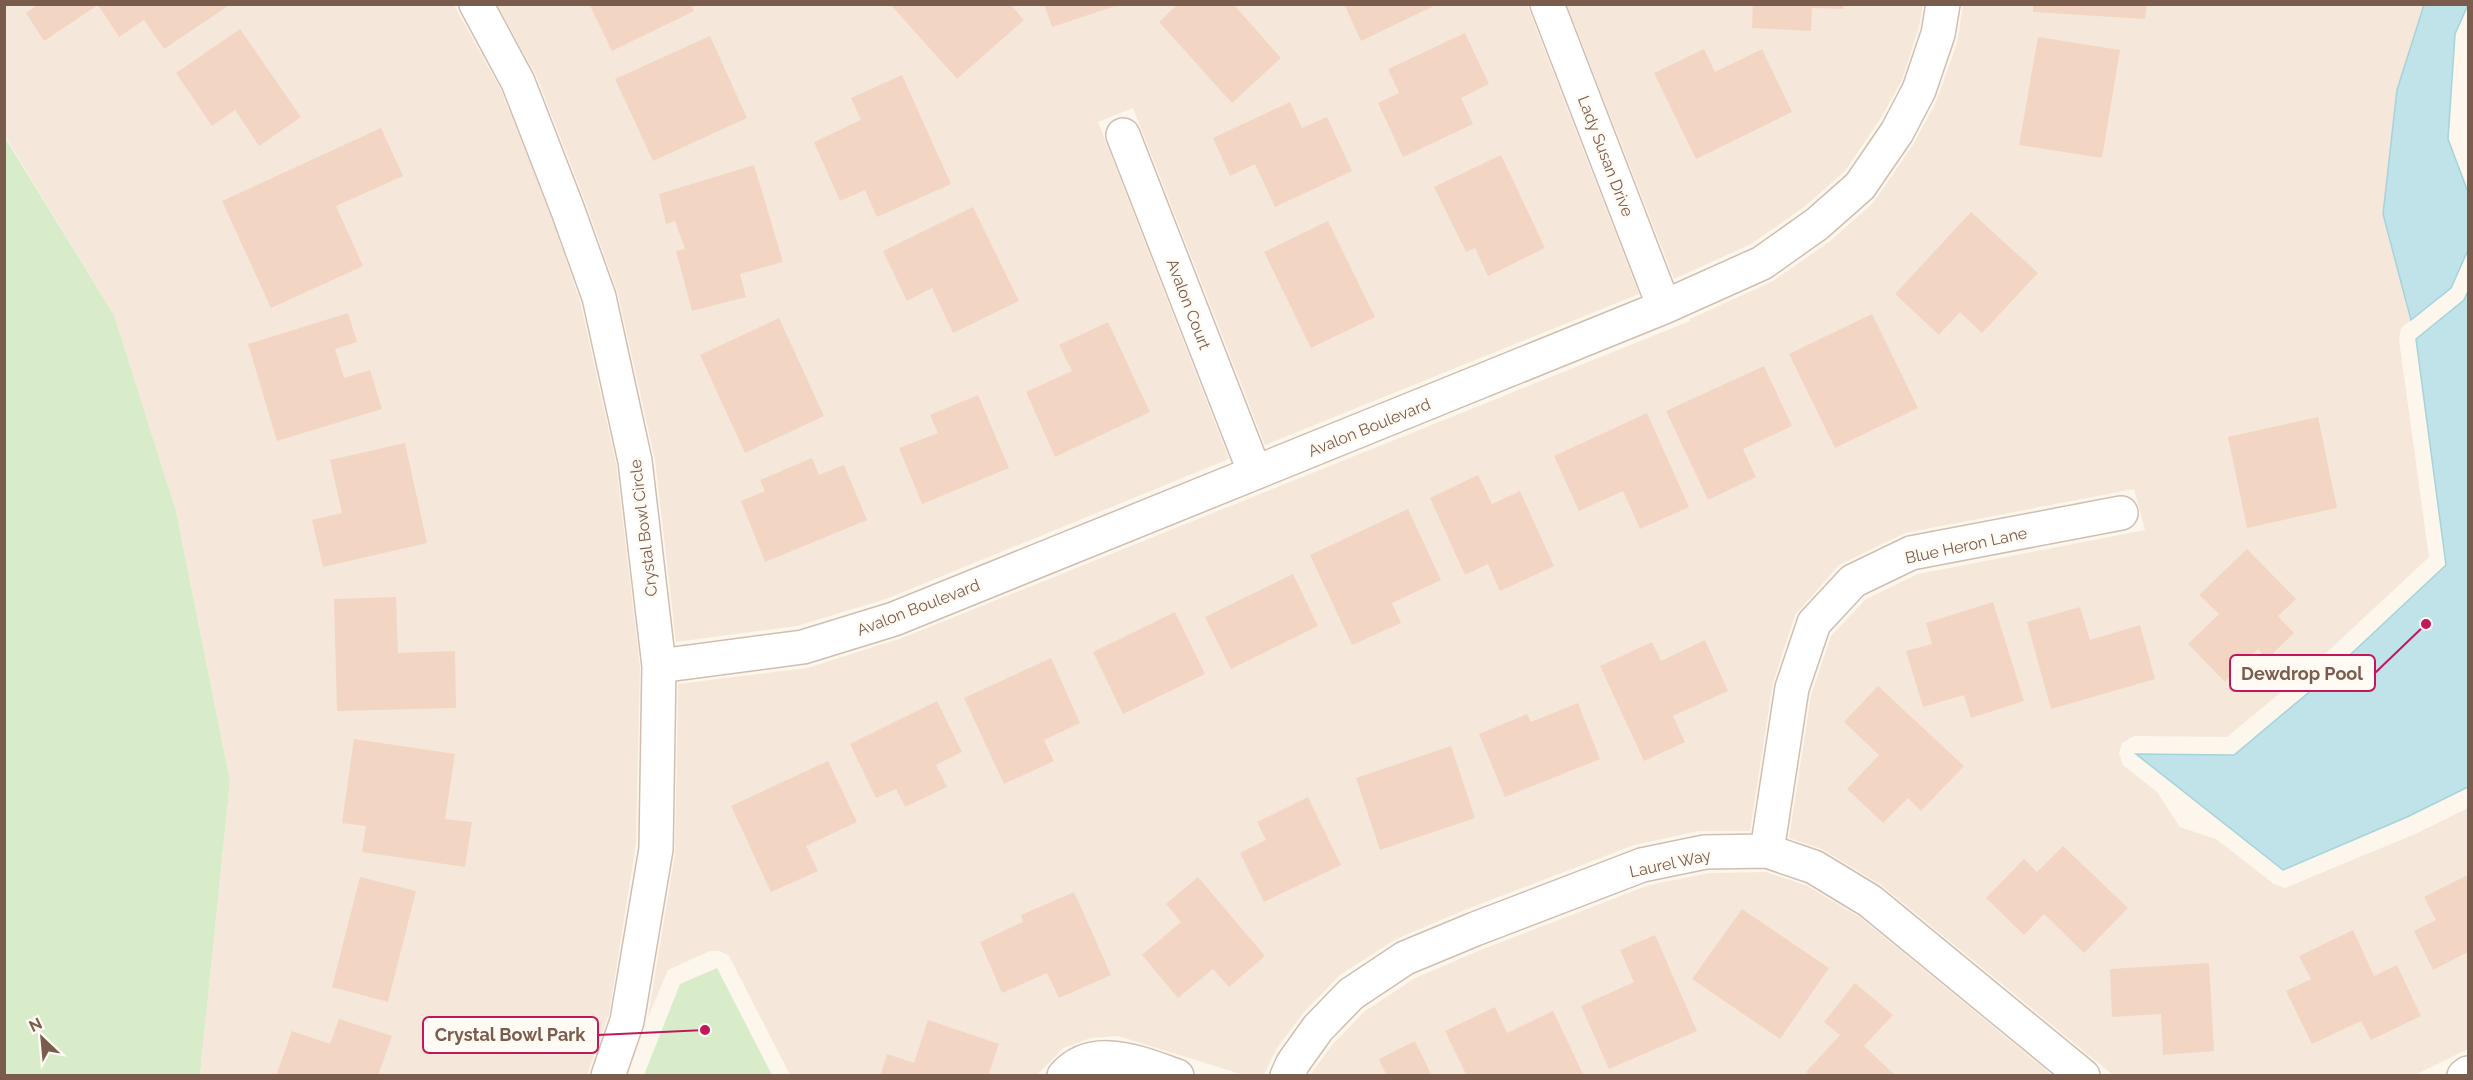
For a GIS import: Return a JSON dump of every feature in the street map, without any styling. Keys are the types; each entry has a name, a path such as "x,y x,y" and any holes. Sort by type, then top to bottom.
{"street":[{"name":"Crystal Bowl Circle","path":"476,4 518,82 599,297 635,461 659,666 656,849 627,1021 608,1076"},
{"name":"Lady Susan Drive","path":"1547,4 1664,307"},
{"name":"Avalon Boulevard","path":"659,666 803,647 894,619 1664,307 1762,263 1817,224 1860,186 1897,132 1919,90 1938,34 1943,4"},
{"name":"Avalon Court","path":"1123,135 1255,473"},
{"name":"Blue Heron Lane","path":"1767,851 1792,688 1814,623 1853,581 1911,553 2121,513"},
{"name":"Laurel Way","path":"1287,1076 1293,1063 1318,1028 1351,994 1405,958 1642,866 1705,852 1767,851 1814,867 1870,901 2082,1076"},
{"path":"1064,1076 1071,1067 1094,1058 1121,1058 1177,1076"},
{"path":"2464,1076 2469,1073"}],"shaded area":[{"path":"5,5 454,5 501,90 550,214 580,301 616,463 640,666 636,844 609,1014 587,1075 200,1075 230,781 176,511 114,315 5,136"},
{"path":"497,5 1527,5 1639,294 1265,445 1133,108 1098,122 1229,459 886,599 797,626 676,642 655,460 618,294 536,75"},
{"path":"1567,5 1923,5 1919,27 1902,80 1881,118 1845,171 1804,207 1751,244 1674,279"},
{"path":"1963,5 2424,5 2397,90 2383,214 2411,320 2401,328 2399,340 2429,557 2309,669 2227,737 2134,736 2122,743 2119,753 2123,765 2157,792 2180,827 2216,839 2274,884 2285,888 2415,834 2468,808 2468,1049 2415,1075 2113,1075 1881,885 1822,849 1789,838 1811,695 1831,636 1866,599 1918,574 2145,530 2134,489 1905,533 1839,565 1795,615 1773,683 1750,831 1699,831 1634,845 1467,909 1396,939 1340,975 1304,1012 1277,1048 1264,1075 1244,1075 1118,1036 1091,1038 1063,1048 1037,1075 790,1075 729,956 720,951 710,951 668,970 648,1017 675,854 678,684 807,668 902,638 1690,321 1690,319 1773,281 1829,242 1873,203 1913,145 1936,102 1957,43"},
{"path":"1766,872 1808,886 1861,918 2052,1075 1309,1076 1333,1044 1365,1011 1415,978 1483,949 1649,885 1709,873"}],"green space":[{"path":"4,136 114,315 176,511 230,781 200,1075 5,1075"},
{"path":"717,968 772,1075 644,1075 680,984"}],"water":[{"path":"2424,5 2468,5 2455,34 2448,139 2468,192 2468,250 2451,288 2411,320 2383,214 2397,90"},
{"path":"2468,291 2468,787 2407,817 2283,870 2136,754 2234,755 2320,683 2446,565 2416,339 2464,300"}],"building":[{"path":"39,4 231,4 164,49 144,20 119,37 98,5 44,41 26,13"},
{"path":"589,4 691,4 694,11 612,51"},
{"path":"890,4 1010,4 1024,20 957,79"},
{"path":"1044,4 1117,4 1118,5 1052,27"},
{"path":"1178,4 1233,4 1281,58 1232,103 1159,22"},
{"path":"1344,4 1438,4 1361,41"},
{"path":"1753,4 1844,4 1843,9 1812,8 1811,31 1752,28"},
{"path":"2033,4 2147,4 2145,19 2033,12"},
{"path":"240,29 301,117 259,146 235,110 212,126 176,73"},
{"path":"1465,33 1489,84 1461,98 1473,124 1403,157 1378,103 1399,93 1388,69"},
{"path":"710,36 747,118 653,161 615,79"},
{"path":"2038,37 2120,50 2102,158 2019,145"},
{"path":"1704,49 1715,72 1762,49 1792,112 1696,159 1654,73"},
{"path":"902,75 951,184 877,217 865,190 840,201 814,142 861,120 851,98"},
{"path":"1290,102 1302,128 1327,117 1352,171 1275,207 1255,164 1230,176 1213,138"},
{"path":"381,128 403,176 336,206 363,266 271,308 222,201"},
{"path":"1501,155 1545,248 1488,276 1475,248 1466,252 1434,187"},
{"path":"754,165 783,262 740,274 746,297 692,311 676,251 685,249 675,221 666,224 659,194"},
{"path":"973,207 1019,301 953,333 932,288 907,301 883,251"},
{"path":"1971,212 2038,273 1982,333 1960,312 1939,335 1895,294"},
{"path":"1328,221 1375,317 1311,348 1264,252"},
{"path":"348,313 357,342 335,349 344,378 370,370 382,409 277,441 248,344"},
{"path":"1872,314 1918,408 1835,448 1789,354"},
{"path":"779,318 824,416 745,453 700,355"},
{"path":"1108,322 1150,412 1055,457 1026,392 1072,371 1059,345"},
{"path":"1764,366 1792,426 1743,449 1756,477 1708,500 1666,411"},
{"path":"978,395 1009,468 922,504 899,448 938,433 930,415"},
{"path":"1647,413 1689,507 1640,529 1623,491 1579,511 1554,456"},
{"path":"2318,417 2337,508 2247,528 2228,437"},
{"path":"405,443 427,543 323,567 312,520 342,513 330,460"},
{"path":"812,458 819,475 844,465 867,520 765,562 741,501 765,491 760,480"},
{"path":"1478,475 1492,504 1520,491 1554,566 1500,591 1488,564 1465,575 1430,498"},
{"path":"1408,509 1441,580 1392,603 1401,623 1352,645 1310,555"},
{"path":"2247,549 2296,599 2278,616 2294,633 2267,659 2258,649 2225,682 2188,644 2219,614 2199,595"},
{"path":"1293,574 1318,626 1231,669 1205,617"},
{"path":"396,597 398,653 455,651 456,708 337,711 334,599"},
{"path":"1993,602 2024,701 1971,718 1964,695 1923,707 1906,651 1932,644 1926,623"},
{"path":"2080,607 2090,640 2140,625 2155,679 2051,709 2027,622"},
{"path":"1175,612 1205,674 1123,714 1093,652"},
{"path":"1705,640 1728,691 1673,716 1685,742 1644,761 1600,666 1652,642 1661,661"},
{"path":"1051,658 1080,723 1044,740 1054,761 1004,784 964,698"},
{"path":"1878,686 1964,766 1921,811 1908,798 1883,823 1847,789 1879,755 1844,722"},
{"path":"937,701 962,752 936,765 947,787 905,807 896,789 876,798 850,744"},
{"path":"1578,703 1600,759 1505,797 1479,734 1527,714 1531,722"},
{"path":"354,739 455,754 445,819 472,822 465,867 362,852 366,826 342,823"},
{"path":"1451,746 1475,818 1380,850 1356,778"},
{"path":"828,761 857,822 806,846 818,871 771,892 731,806"},
{"path":"1308,797 1341,865 1264,902 1240,853 1266,840 1257,822"},
{"path":"2063,846 2128,908 2084,953 2044,914 2024,935 1986,898 2024,859 2037,872"},
{"path":"2468,875 2468,952 2433,970 2414,931 2436,920 2424,897"},
{"path":"360,877 416,891 388,1002 332,987"},
{"path":"1198,877 1265,956 1229,987 1213,969 1178,998 1142,955 1181,922 1166,904"},
{"path":"1074,892 1111,975 1059,998 1047,973 1002,993 980,942 1023,922 1021,915"},
{"path":"1742,909 1829,968 1780,1039 1692,979"},
{"path":"2353,930 2374,976 2397,965 2421,1016 2371,1040 2361,1021 2312,1044 2286,991 2311,979 2299,956"},
{"path":"1655,935 1697,1031 1609,1069 1581,1006 1634,982 1620,950"},
{"path":"2209,963 2214,1051 2163,1055 2161,1014 2112,1017 2110,969"},
{"path":"1855,983 1893,1015 1864,1046 1896,1076 1811,1076 1806,1072 1840,1035 1824,1022"},
{"path":"1495,1007 1507,1033 1553,1011 1584,1076 1467,1076 1445,1031"},
{"path":"339,1019 392,1036 378,1076 276,1076 292,1031 330,1044"},
{"path":"928,1020 999,1044 988,1076 880,1076 887,1054 914,1063"},
{"path":"1415,1041 1432,1076 1387,1076 1379,1059"}],"place":[{"name":"Dewdrop Pool","path":"2426,624"},
{"name":"Crystal Bowl Park","path":"705,1030"}]}
